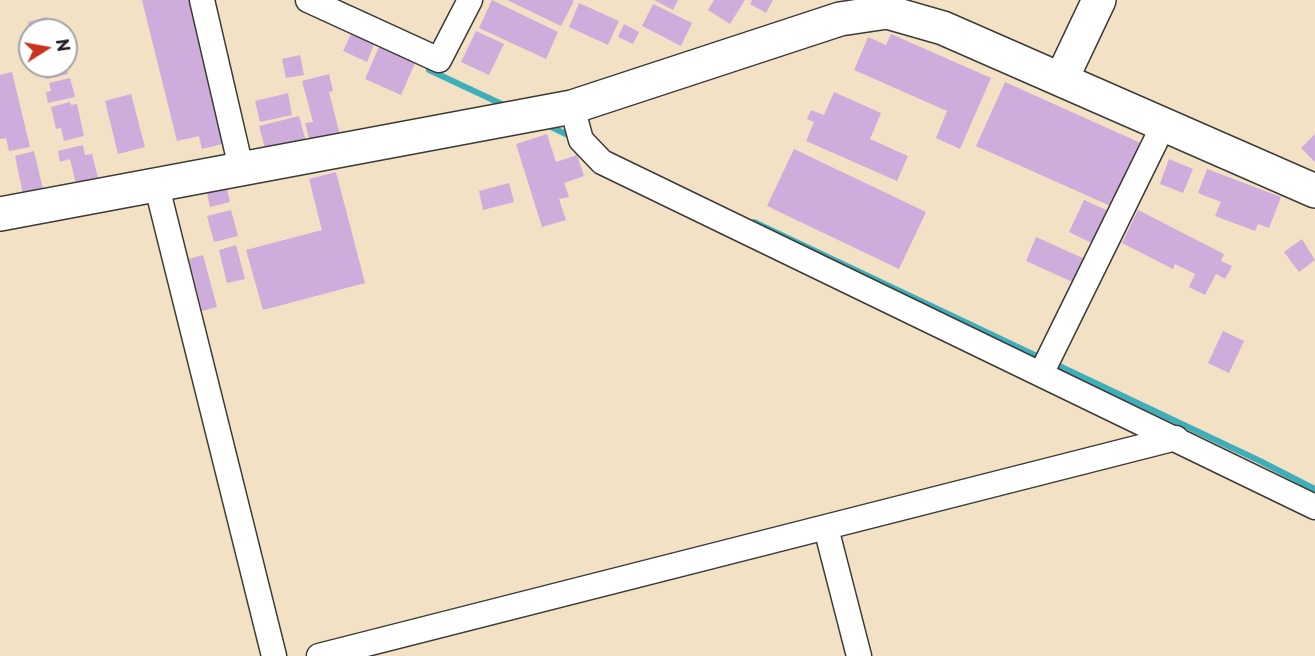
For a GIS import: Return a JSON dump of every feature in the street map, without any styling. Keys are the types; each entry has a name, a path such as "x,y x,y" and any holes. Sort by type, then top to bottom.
{"street":[{"path":"202,0 241,168"},
{"path":"308,0 439,60 470,0"},
{"path":"1062,78 1099,0"},
{"path":"0,214 572,107 881,6 943,28 1062,78 1315,191"},
{"path":"572,107 581,140 602,162 1315,507"},
{"path":"1041,374 1164,124"},
{"path":"156,183 274,656"},
{"path":"319,656 1176,438"},
{"path":"826,528 859,656"}],"building":[{"path":"142,0 191,0 226,143 202,149 199,136 177,141"},
{"path":"492,0 558,32 546,59 479,28"},
{"path":"507,0 572,0 574,1 561,26"},
{"path":"654,0 678,0 673,10"},
{"path":"714,0 745,0 730,24 708,10"},
{"path":"752,0 773,0 766,13 750,4"},
{"path":"579,3 619,21 608,45 569,27"},
{"path":"653,4 692,23 681,46 642,26"},
{"path":"624,24 639,32 633,44 618,37"},
{"path":"476,31 504,44 489,75 461,62"},
{"path":"351,34 374,44 367,62 343,51"},
{"path":"891,34 991,78 960,149 936,138 947,111 854,70 868,37 886,45"},
{"path":"379,47 415,63 401,95 365,79"},
{"path":"300,55 304,75 286,78 282,59"},
{"path":"12,72 30,147 9,151 6,138 0,139 0,75"},
{"path":"329,74 333,91 329,92 341,139 311,146 305,123 313,122 302,81"},
{"path":"70,78 75,97 48,103 46,92 51,91 49,83"},
{"path":"1005,82 1143,144 1115,208 976,146"},
{"path":"834,92 881,113 870,139 908,156 897,181 806,141 814,122 807,119 811,110 824,115"},
{"path":"288,93 292,115 260,122 255,101"},
{"path":"131,94 145,147 118,154 105,101"},
{"path":"70,102 71,105 77,104 84,136 64,141 61,128 56,129 51,107"},
{"path":"299,116 306,142 266,152 259,126"},
{"path":"547,134 556,162 577,155 584,176 564,183 569,197 559,199 566,220 542,227 516,144"},
{"path":"1315,134 1315,162 1301,148"},
{"path":"83,145 85,155 92,154 98,178 76,184 70,159 60,162 58,151"},
{"path":"794,149 926,212 899,269 767,206"},
{"path":"34,151 43,189 23,194 15,156"},
{"path":"1169,159 1193,169 1183,193 1160,184"},
{"path":"1207,169 1281,197 1269,228 1258,224 1255,231 1215,216 1221,202 1198,193"},
{"path":"336,172 365,283 263,310 246,250 322,230 309,179"},
{"path":"509,183 514,202 483,210 479,191"},
{"path":"227,188 230,202 210,207 207,193"},
{"path":"1084,200 1113,213 1098,246 1069,232"},
{"path":"231,210 238,236 214,242 207,216"},
{"path":"1138,210 1224,254 1221,261 1232,266 1225,279 1216,274 1205,295 1189,287 1195,274 1175,264 1173,269 1122,243"},
{"path":"1036,237 1087,260 1077,284 1026,261"},
{"path":"1302,239 1315,260 1299,272 1284,252"},
{"path":"236,245 245,279 227,283 219,250"},
{"path":"203,255 217,307 202,311 189,259"},
{"path":"1223,331 1244,341 1229,373 1208,363"}],"waterway":[{"path":"432,63 429,70 506,106"},
{"path":"545,124 574,138"},
{"path":"754,222 1043,359"},
{"path":"1053,363 1315,489"}]}
